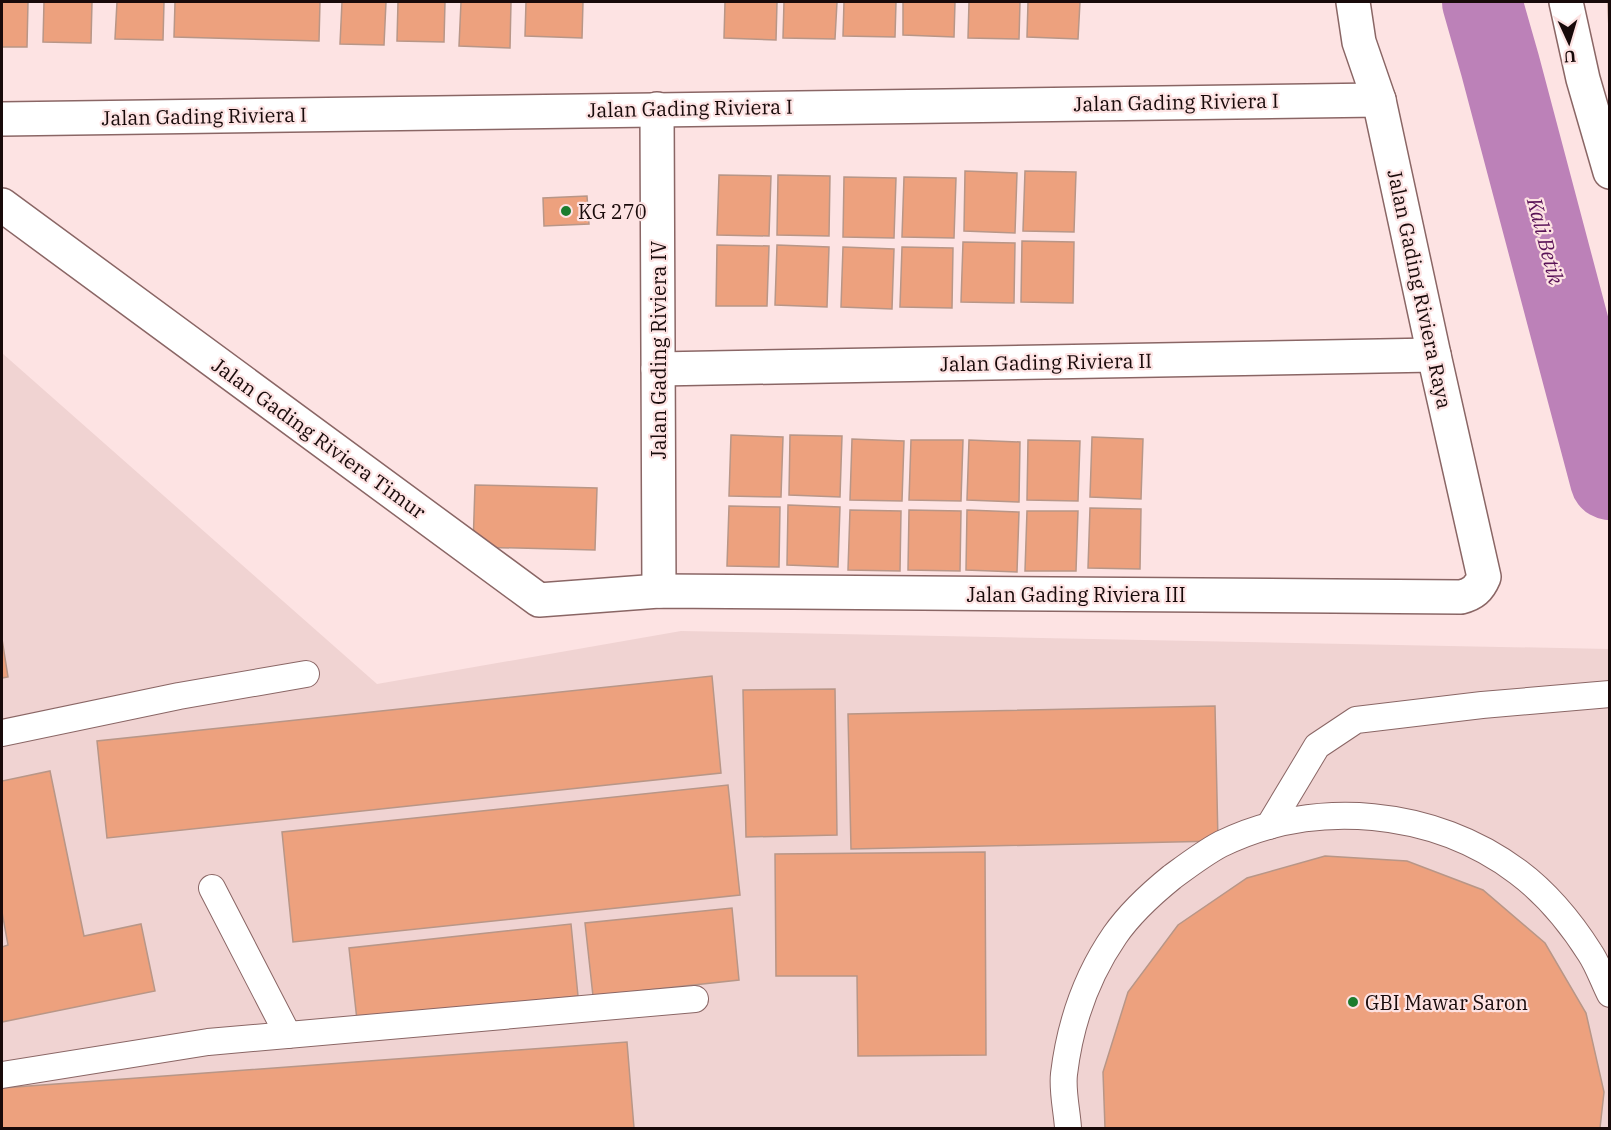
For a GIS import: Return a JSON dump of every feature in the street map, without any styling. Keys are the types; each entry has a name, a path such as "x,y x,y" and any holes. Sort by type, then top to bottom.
{"street":[{"name":"Jalan Gading Riviera Raya","path":"1353,2 1359,42 1379,100 1484,577"},
{"path":"1566,2 1583,79 1610,172"},
{"name":"Jalan Gading Riviera I","path":"2,119 1379,100"},
{"name":"Jalan Gading Riviera IV","path":"657,109 659,591"},
{"name":"Jalan Gading Riviera Timur","path":"2,205 539,600 659,591"},
{"name":"Jalan Gading Riviera II","path":"658,369 1434,355"},
{"name":"Jalan Gading Riviera III","path":"659,591 1461,597 1472,594 1480,586 1484,577"}],"lane":[{"path":"2,733 179,696 306,674"},
{"path":"1269,826 1317,746 1356,720 1482,705 1610,694"},
{"path":"1068,1128 1064,1077 1072,1027 1090,978 1115,934 1149,896 1184,868 1220,844 1269,826 1319,816 1371,816 1422,825 1472,844 1518,872 1554,904 1591,954 1610,994"},
{"path":"212,888 288,1035"},
{"path":"2,1075 208,1042 695,999"}],"shaded area":[{"path":"2,353 377,684 681,631 1609,649 1609,1128 2,1128"}],"building":[{"path":"2,2 28,2 27,47 2,47"},
{"path":"44,2 92,2 91,43 43,42"},
{"path":"117,2 164,2 163,40 115,39"},
{"path":"175,2 320,2 319,41 174,37"},
{"path":"342,2 386,2 384,45 340,44"},
{"path":"398,2 445,2 444,42 397,41"},
{"path":"461,2 511,2 510,48 459,46"},
{"path":"526,2 583,2 582,38 525,36"},
{"path":"725,2 777,2 776,40 724,38"},
{"path":"784,2 837,2 835,39 783,38"},
{"path":"844,2 896,2 895,37 843,36"},
{"path":"903,2 955,2 954,37 903,35"},
{"path":"969,2 1020,2 1019,39 968,38"},
{"path":"1028,2 1080,2 1078,39 1027,37"},
{"path":"1608,2 1610,2 1610,31 1609,31"},
{"path":"965,171 1017,173 1015,233 964,231"},
{"path":"1025,171 1076,172 1074,232 1023,231"},
{"path":"719,175 771,176 769,236 717,235"},
{"path":"778,175 830,176 829,236 777,235"},
{"path":"844,177 896,178 894,238 843,237"},
{"path":"904,177 956,178 954,238 902,237"},
{"name":"KG 270","path":"587,196 589,224 544,226 543,198"},
{"path":"1022,241 1074,242 1073,303 1021,302"},
{"path":"963,242 1015,243 1014,303 961,302"},
{"path":"717,245 769,246 767,306 716,306"},
{"path":"777,245 829,247 827,307 775,305"},
{"path":"843,247 894,249 892,309 841,307"},
{"path":"902,247 953,248 952,308 900,307"},
{"path":"731,435 783,437 781,497 729,496"},
{"path":"790,435 842,436 840,497 789,495"},
{"path":"1092,437 1143,439 1141,499 1090,497"},
{"path":"852,439 904,441 902,501 850,500"},
{"path":"911,440 963,440 961,501 909,500"},
{"path":"969,440 1020,442 1019,502 967,500"},
{"path":"1028,440 1080,441 1078,501 1027,500"},
{"path":"475,485 597,488 595,550 473,547"},
{"path":"788,505 840,507 838,567 787,565"},
{"path":"729,506 780,507 779,567 727,566"},
{"path":"1090,508 1141,509 1140,569 1088,568"},
{"path":"850,510 901,511 900,571 848,570"},
{"path":"909,510 961,511 960,571 908,570"},
{"path":"967,510 1019,512 1017,572 966,570"},
{"path":"1027,511 1078,511 1076,571 1025,571"},
{"path":"2,639 8,677 2,678"},
{"path":"712,676 721,773 107,838 97,741"},
{"path":"835,689 837,835 746,837 743,690"},
{"path":"1215,706 1218,841 851,849 848,714"},
{"path":"50,771 84,936 141,924 155,991 2,1022 2,947 8,945 2,912 2,781"},
{"path":"728,785 740,895 293,942 282,832"},
{"path":"985,852 986,1055 858,1056 857,976 776,976 775,854"},
{"name":"GBI Mawar Saron","path":"1325,856 1407,861 1483,890 1545,943 1586,1013 1604,1092 1600,1128 1105,1128 1103,1072 1128,992 1178,925 1247,878"},
{"path":"732,908 739,980 593,996 585,923"},
{"path":"571,924 578,996 357,1020 349,948"},
{"path":"627,1042 634,1128 2,1128 2,1088"}],"waterway":[{"name":"Kali Betik","path":"1482,2 1610,480"}],"place":[{"name":"KG 270","path":"566,211"},
{"name":"GBI Mawar Saron","path":"1353,1002"}]}
